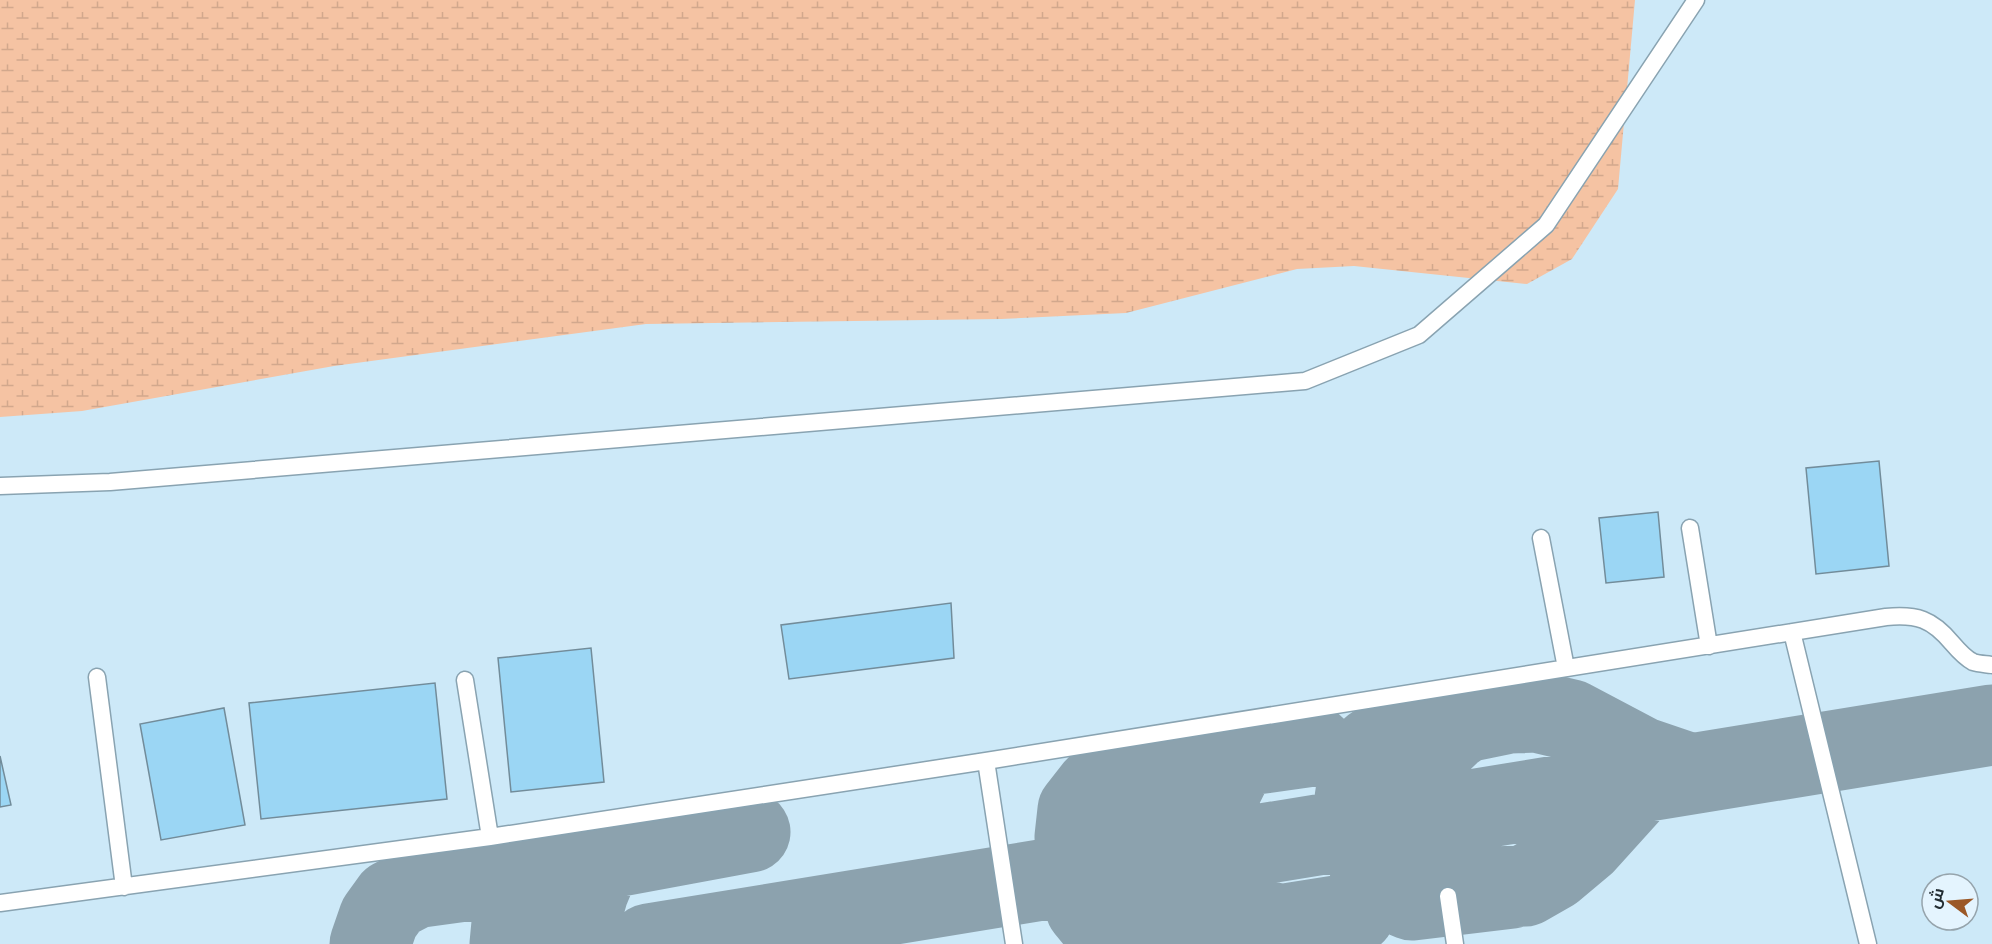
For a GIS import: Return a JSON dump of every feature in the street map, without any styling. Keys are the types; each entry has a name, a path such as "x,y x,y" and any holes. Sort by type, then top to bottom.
{"lane":[{"path":"0,486 110,482 1305,381 1419,335 1546,225 1696,0"},
{"path":"1690,528 1709,646"},
{"path":"1541,538 1566,668"},
{"path":"0,903 489,837 986,761 1886,617 1903,615 1920,617 1935,625 1960,652 1973,662 1992,665"},
{"path":"1792,632 1868,944"},
{"path":"97,677 124,887"},
{"path":"465,680 489,837"},
{"path":"986,761 1014,944"},
{"path":"1448,896 1455,944"}],"green space":[{"path":"0,0 1635,0 1618,189 1572,259 1527,284 1354,266 1297,269 1126,313 1001,319 646,324 334,366 82,411 0,417"}],"building":[{"path":"1879,461 1889,566 1816,574 1806,468"},
{"path":"1658,512 1664,577 1606,583 1599,518"},
{"path":"951,603 954,658 789,679 781,625"},
{"path":"591,648 604,782 511,792 498,658"},
{"path":"435,683 447,799 261,819 249,703"},
{"path":"224,708 245,825 161,840 140,724"},
{"path":"0,756 11,805 0,807"}],"taxiway":[{"path":"1640,782 1584,844 1553,870 1525,886 1488,887 1457,875 1439,849 1431,816 1426,778 1430,752 1465,722 1509,713 1537,712 1571,720 1641,757 1691,774"},
{"path":"649,944 1992,725"},
{"path":"1452,731 1391,736 1373,747 1360,766 1355,799 1358,828 1371,871 1388,890 1412,900 1512,888"},
{"path":"1314,746 1249,755 1233,766 1220,792 1214,823 1218,851 1227,883 1238,903 1250,916 1279,925 1355,913"},
{"path":"1249,755 1183,765 1163,781 1149,800 1145,824 1148,863 1154,891 1166,916 1187,930 1213,936 1279,925"},
{"path":"1140,944 1121,942 1105,931 1086,908 1075,837 1078,810 1096,787 1120,773 1183,765"},
{"path":"370,944 379,918 392,900 415,888 545,870 750,832"},
{"path":"584,944 582,913 588,892 598,868 609,858"},
{"path":"510,944 512,923 523,891 545,870"}]}
